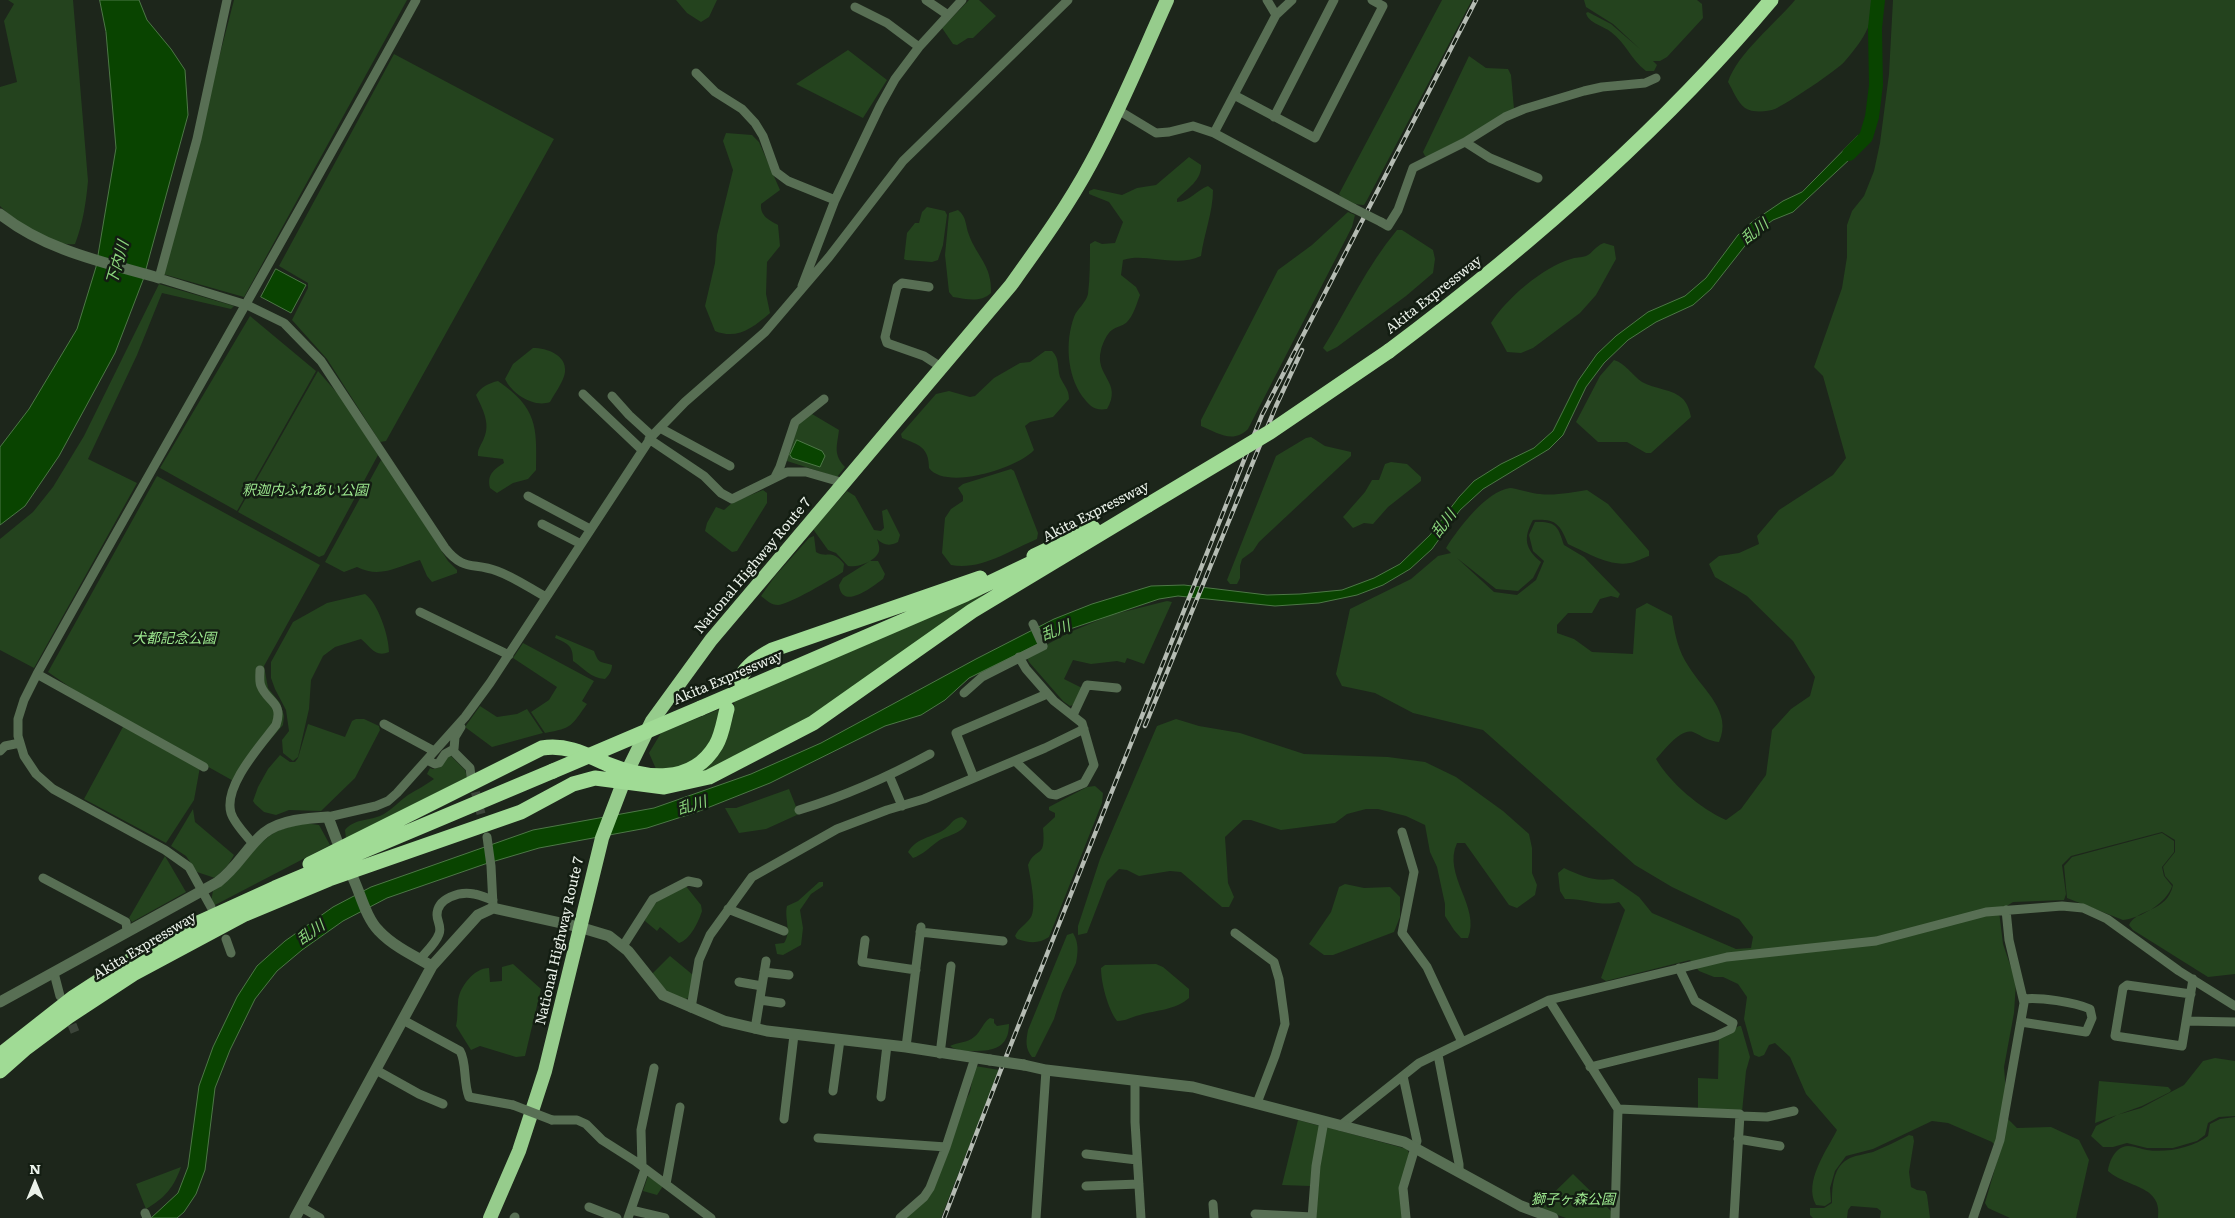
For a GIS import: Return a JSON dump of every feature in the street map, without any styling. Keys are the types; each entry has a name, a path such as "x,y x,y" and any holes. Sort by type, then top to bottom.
{"highway":[{"name":"National Highway Route 7","path":"490,1218 519,1151 538,1094 561,1012 579,926 602,838 626,776 652,721 701,652 1011,285 1042,242 1090,164 1118,110 1167,0"},
{"path":"1705,74 1762,0"},
{"name":"Akita Expressway","path":"0,1055 74,997 104,977 166,940 227,909 553,772 966,594 1148,505 1270,432 1389,350 1462,295 1558,216 1610,169 1705,74 1771,0"},
{"path":"1705,74 1781,0"},
{"path":"739,679 746,668 758,657 772,650 992,574 1035,556 1116,517 1148,505"},
{"path":"227,909 288,874 542,748 557,746 566,748 626,776 664,786 696,781 718,773 813,723 972,611 1148,505"},
{"path":"66,1018 133,974 168,954 244,914 281,898 512,815 586,779 626,776 668,777 686,773 695,768 716,745 727,709"},
{"name":"Akita Expressway","path":"0,1071 66,1018 133,970 244,908 320,870"}],"street":[{"path":"160,278 196,139 227,0"},
{"path":"211,907 189,866 165,850 53,789 36,774 24,756 20,743 18,719 24,700 37,674 151,470 247,305 416,0"},
{"path":"926,0 948,16"},
{"path":"800,290 835,200 895,79 919,47 962,0"},
{"path":"0,1002 203,891 232,872 253,844 264,833 274,827 308,818 328,817 376,806 388,800 427,760 469,711 509,655 651,438 685,402 765,332 828,257 903,161 1068,0"},
{"path":"1267,0 1276,15"},
{"path":"1214,132 1276,15 1292,0"},
{"path":"1274,117 1334,0"},
{"path":"1234,96 1315,138 1384,3 1372,0"},
{"path":"855,7 887,23 919,47"},
{"path":"696,73 715,92 742,109 755,123 763,136 776,172 788,180 835,200"},
{"path":"1118,110 1156,133 1193,126 1214,132 1388,226 1398,210 1413,168 1465,142 1505,117 1524,109 1584,91 1602,87 1645,83 1656,78"},
{"path":"1465,142 1490,158 1538,178"},
{"path":"0,214 39,240 80,256 247,305 284,324 321,361 454,560 470,566 497,571 546,597"},
{"path":"929,287 902,283 897,287 885,337 888,343 924,356 941,367"},
{"path":"583,394 642,450"},
{"path":"612,396 651,438 704,476 721,493 732,499 755,489 775,476 787,472 806,472 844,483"},
{"path":"775,476 784,458 795,422 824,399"},
{"path":"660,428 730,466"},
{"path":"528,496 590,530"},
{"path":"542,524 581,544"},
{"path":"420,612 509,655"},
{"path":"964,693 982,677 1043,646 1033,624"},
{"path":"1015,761 1050,794 1056,796 1084,783 1094,765 1082,723 1048,694 1026,670 1019,657"},
{"path":"253,844 231,813 230,797 236,780 276,725 278,719 279,711 261,686 260,670"},
{"path":"37,674 204,767"},
{"path":"1072,715 1087,685 1117,688"},
{"path":"974,778 956,733 1048,694"},
{"path":"427,760 435,764 439,763 452,750 455,737 469,711"},
{"path":"384,724 434,751"},
{"path":"691,1008 699,960 710,935 752,877 837,829 924,799 1015,761 1084,729"},
{"path":"0,751 5,746 20,743"},
{"path":"452,750 470,768 471,776"},
{"path":"799,810 836,799 890,775 930,754"},
{"path":"890,775 902,806"},
{"path":"328,817 338,841"},
{"path":"1402,832 1414,872 1402,933 1427,967 1462,1042"},
{"path":"487,837 493,904"},
{"path":"43,878 126,922 127,931"},
{"path":"623,946 653,899 688,881 698,883"},
{"path":"355,883 378,931 432,966"},
{"path":"420,959 439,936 440,928 437,916 441,903 450,897 472,894 493,904 579,926 609,936 623,946 663,995 724,1021 755,1029 794,1035 906,1048 1024,1065 1046,1070 1192,1087 1414,1146 1521,1206 1549,1217"},
{"path":"295,1218 432,966 478,915 493,904"},
{"path":"1340,1126 1418,1063 1549,1000 1727,957 1876,940 1986,912 2062,906 2083,908 2108,920 2235,1006"},
{"path":"728,909 784,931"},
{"path":"1973,1218 2000,1140 2021,1022 2023,999 2010,940 2006,910"},
{"path":"906,1048 921,930 1003,941"},
{"path":"1235,933 1274,962 1282,1006 1284,1024 1275,1056 1257,1103"},
{"path":"226,939 232,953"},
{"path":"865,940 862,962 916,970"},
{"path":"755,1029 766,961"},
{"path":"940,1054 952,966"},
{"path":"1590,1066 1716,1036 1731,1029 1733,1023 1695,1001 1679,968"},
{"path":"764,972 789,976"},
{"path":"54,973 60,996"},
{"path":"2190,994 2127,985 2124,988 2114,1036 2182,1046 2193,979"},
{"path":"739,982 762,986"},
{"path":"2021,1022 2086,1032 2092,1018 2090,1009 2084,1006 2047,1000 2023,999"},
{"path":"760,1000 781,1003"},
{"path":"1549,1000 1618,1109 1615,1218"},
{"path":"404,1020 460,1051 464,1057 464,1086 469,1097 514,1106 552,1120 577,1120 586,1124 602,1140 644,1167 707,1217"},
{"path":"2186,1021 2235,1022"},
{"path":"784,1119 794,1035"},
{"path":"833,1091 840,1040"},
{"path":"881,1096 887,1046"},
{"path":"1438,1055 1459,1171"},
{"path":"900,1218 924,1197 930,1188 946,1147 975,1058"},
{"path":"654,1068 641,1130 644,1167 630,1214 665,1218"},
{"path":"376,1070 419,1094 443,1104"},
{"path":"1036,1218 1046,1070"},
{"path":"1403,1076 1417,1142 1414,1146 1403,1188 1406,1218"},
{"path":"1135,1080 1141,1218"},
{"path":"666,1184 680,1107"},
{"path":"1618,1109 1740,1114 1740,1116 1766,1117 1794,1111"},
{"path":"1734,1218 1740,1116"},
{"path":"1254,1214 1312,1218 1316,1166 1324,1121"},
{"path":"818,1138 946,1147"},
{"path":"1738,1140 1780,1146"},
{"path":"1086,1154 1137,1160"},
{"path":"1086,1186 1139,1184"},
{"path":"1214,1204 1214,1218"},
{"path":"301,1207 320,1218"},
{"path":"589,1207 617,1218"}],"green space":[{"path":"8,0 73,0 88,181 84,213 75,244 56,242 45,238 15,219 0,206 0,87 17,82 4,21 14,4"},
{"path":"234,0 407,0 244,297 163,274"},
{"path":"676,0 717,0 709,17 701,22 687,13"},
{"path":"969,0 979,0 996,16 973,38 968,38 957,45 953,44 942,28"},
{"path":"1442,0 1472,0 1364,205 1350,202 1339,194"},
{"path":"1584,0 1697,0 1702,4 1703,18 1667,57 1660,61 1653,61 1657,65 1654,71 1646,71 1636,62 1616,36 1593,22 1586,13 1588,12 1611,24 1640,49 1613,24 1586,7"},
{"path":"1795,0 1871,0 1871,17 1866,33 1845,61 1833,72 1800,94 1775,109 1760,112 1748,110 1735,96 1728,82 1733,71 1748,50"},
{"path":"1893,0 2235,0 2235,974 2208,977 2133,930 2129,925 2138,916 2165,901 2170,894 2173,885 2165,876 2163,867 2175,852 2175,840 2162,832 2071,856 2062,865 2066,894 2064,900 2013,902 1999,911 2003,944 2016,982 2014,1013 2004,1067 2008,1119 2017,1128 2051,1127 2079,1140 2089,1160 2076,1218 2010,1218 1988,1208 1985,1203 2000,1151 1992,1142 1948,1123 1932,1121 1873,1149 1846,1156 1835,1171 1830,1188 1831,1202 1825,1206 1816,1205 1812,1186 1814,1176 1837,1130 1806,1094 1790,1057 1775,1043 1769,1045 1764,1055 1759,1057 1754,1055 1744,1019 1747,997 1738,984 1723,977 1714,977 1699,971 1690,960 1606,981 1601,978 1625,910 1619,902 1605,904 1565,899 1560,891 1558,873 1564,868 1594,879 1613,879 1639,897 1652,913 1736,949 1751,948 1753,937 1739,919 1672,887 1635,865 1483,730 1413,713 1375,693 1342,686 1336,674 1350,609 1411,579 1438,556 1451,553 1446,548 1465,521 1482,503 1501,491 1510,488 1546,494 1564,494 1587,490 1608,504 1649,551 1649,556 1635,562 1622,564 1606,561 1568,544 1562,531 1556,524 1547,520 1533,520 1528,532 1527,543 1541,562 1533,578 1518,591 1496,589 1457,558 1494,592 1517,595 1536,580 1544,561 1533,551 1529,535 1535,522 1552,524 1558,529 1564,545 1584,557 1620,594 1618,598 1611,596 1600,599 1592,613 1568,613 1557,625 1557,633 1574,639 1592,652 1633,654 1636,609 1647,603 1672,616 1682,655 1715,702 1722,721 1722,731 1719,742 1693,732 1683,733 1656,759 1678,786 1716,815 1726,820 1741,809 1766,775 1772,730 1791,709 1810,696 1815,677 1793,641 1747,596 1715,577 1709,564 1719,556 1739,553 1759,544 1757,536 1779,510 1833,475 1846,458 1823,376 1814,367 1842,288 1847,257 1847,225 1852,211 1864,196 1874,171 1880,143 1889,74"},
{"path":"848,50 887,80 863,118 796,84"},
{"path":"394,54 554,139 386,441 380,442 327,359 292,320 308,288 308,283 279,266"},
{"path":"1469,56 1486,68 1508,69 1511,75 1514,109 1431,158 1425,156 1423,152"},
{"path":"726,133 752,135 759,142 780,190 761,204 764,215 778,225 780,246 767,262 766,294 770,313 751,328 730,334 715,331 705,306 715,263 717,235 733,170 723,141"},
{"path":"1189,157 1201,165 1201,170 1196,180 1177,199 1177,202 1189,198 1208,186 1213,190 1212,206 1201,256 1181,261 1141,258 1123,260 1121,275 1136,287 1140,295 1129,320 1110,332 1102,345 1101,366 1112,392 1107,409 1095,408 1082,396 1073,378 1069,358 1069,337 1074,317 1088,294 1090,244 1095,241 1102,244 1115,243 1123,222 1109,202 1089,194 1089,191 1094,189 1122,195 1137,188 1156,185"},
{"path":"927,207 945,211 947,215 943,245 938,260 932,262 906,260 904,259 907,233 915,223 919,223 922,212"},
{"path":"958,210 964,218 972,243 987,268 991,283 991,293 978,299 953,297 949,292 945,255 949,213"},
{"path":"1348,212 1355,215 1352,227 1248,429 1237,436 1225,436 1201,426 1201,420 1278,270 1312,245"},
{"path":"1397,230 1402,230 1433,250 1435,259 1433,273 1406,296 1337,347 1327,352 1323,348 1367,273"},
{"path":"1604,243 1614,246 1616,259 1596,295 1580,313 1533,348 1521,353 1507,352 1491,323 1506,304 1537,276 1560,263 1586,256"},
{"path":"159,284 234,306 231,309 162,293 137,355 88,459 137,483 34,668 0,650 0,539 33,512 53,487 84,436"},
{"path":"250,316 316,371 237,511 160,468"},
{"path":"533,348 550,351 563,361 565,366 563,379 550,402 537,403 524,398 508,385 505,379 513,364"},
{"path":"1045,351 1052,351 1056,357 1060,377 1067,390 1069,399 1053,417 1030,422 1025,426 1034,450 1026,457 998,470 965,477 950,477 938,475 929,468 929,461 925,451 918,445 902,438 901,434 936,394 949,391 970,397 975,396 994,378 1020,363 1030,362"},
{"path":"1614,360 1622,364 1642,382 1679,396 1688,407 1691,417 1651,453 1646,453 1627,442 1598,442 1576,422 1600,376"},
{"name":"釈迦内ふれあい公園","path":"318,371 345,402 378,455 324,555 319,557 238,512"},
{"path":"498,381 521,400 532,419 536,441 536,470 528,479 513,483 497,493 490,488 489,480 494,471 504,463 503,459 478,456 487,427 485,416 476,395 486,386"},
{"path":"807,413 839,430 837,454 845,467 837,477 787,461 786,458 797,422"},
{"path":"1311,437 1325,446 1351,452 1351,456 1259,542 1253,551 1242,559 1240,578 1237,584 1230,584 1227,580 1276,456 1306,438"},
{"path":"381,460 386,464 448,561 457,570 457,573 432,582 427,576 420,560 382,572 374,572 357,567 344,572 325,562"},
{"path":"1391,462 1407,464 1421,477 1421,481 1388,507 1373,524 1364,523 1353,528 1343,517 1365,492 1372,480 1379,480 1385,464"},
{"path":"1011,469 1014,471 1038,533 1037,539 984,562 962,566 951,565 942,553 945,518 951,509 963,501 963,496 958,488 963,484"},
{"name":"犬都記念公園","path":"157,476 320,565 264,666 268,688 280,703 284,716 283,725 257,755 237,783 87,699 48,672"},
{"path":"763,490 767,493 767,503 737,551 732,552 705,531 707,523 716,507 724,510 733,502"},
{"path":"847,491 855,496 874,530 881,531 884,528 882,511 887,509 900,535 898,542 887,545 877,539 879,551 877,555 871,561 857,566 848,566 836,553 828,550 813,529"},
{"path":"814,536 816,552 836,556 844,564 843,572 783,604 773,604 761,596 775,576 809,538"},
{"path":"870,561 878,561 885,574 883,579 858,595 851,597 841,593 839,585 843,578"},
{"path":"365,594 370,598 382,620 389,652 377,653 361,639 335,647 323,656 311,680 309,709 298,757 293,761 283,753 282,740 289,731 286,710 271,678 271,662 293,622 327,603"},
{"path":"981,595 983,596 812,715 705,773 699,771 728,731 732,722 734,702"},
{"path":"1167,601 1172,602 1144,664 1127,658 1125,663 1117,661 1091,664 1073,660 1064,679 1082,688 1073,705 1070,706 1063,701 1026,656 1070,632 1111,615"},
{"path":"556,635 594,651 600,661 612,665 608,676 605,679 595,677 573,661 571,649 567,644 555,638"},
{"path":"523,643 594,681 582,701 587,704 570,725 545,733 531,712 549,700 557,687 513,658"},
{"path":"480,706 497,717 517,714 527,709 543,733 492,747 465,727"},
{"path":"720,709 714,737 709,745 691,762 676,768 656,769 649,753 661,733"},
{"path":"364,719 379,726 380,730 355,778 321,811 289,810 276,815 264,812 255,804 253,801 258,787 268,769 280,755 290,762 295,762 298,758 308,724 345,737 352,721"},
{"path":"1176,719 1199,726 1240,733 1304,754 1388,757 1425,762 1456,777 1503,811 1529,834 1532,848 1532,873 1537,885 1535,895 1517,908 1509,905 1465,843 1457,843 1454,867 1470,915 1471,926 1468,938 1461,938 1445,916 1445,904 1437,867 1430,852 1425,825 1406,816 1378,809 1366,809 1347,814 1335,823 1281,830 1251,820 1243,820 1225,837 1228,883 1234,897 1229,907 1222,907 1181,872 1170,871 1139,876 1127,870 1119,869 1107,881 1087,933 1078,935 1078,926 1100,859 1157,726"},
{"path":"124,725 200,767 194,800 166,843 84,799"},
{"path":"448,756 451,756 465,770 467,777 346,839 345,830 349,826 384,814 408,795 434,779 427,774 430,768 441,767"},
{"path":"1095,786 1103,793 1102,803 1049,937 1034,942 1017,939 1015,936 1029,920 1033,912 1028,865 1034,855 1042,849 1043,828 1055,817 1055,813 1049,810 1049,807 1087,787"},
{"path":"789,789 799,814 766,829 739,833 725,808 736,808"},
{"path":"193,809 195,822 234,855 228,865 215,878 197,872 186,856 171,846"},
{"path":"962,817 967,821 959,832 941,840 916,857 913,858 908,852 919,841 942,831 956,819"},
{"path":"304,823 319,825 330,845 215,905 211,901 213,891 231,878 265,839 277,831"},
{"path":"2162,833 2174,841 2174,852 2162,867 2164,876 2172,886 2165,898 2152,909 2138,916 2123,920 2067,898 2064,866 2072,857"},
{"path":"165,856 186,892 132,922 129,918"},
{"path":"819,882 823,882 823,886 811,894 800,910 803,928 801,945 783,955 777,954 775,944 784,943 788,930 787,906 798,901"},
{"path":"1345,884 1364,888 1390,887 1400,897 1400,917 1394,932 1333,955 1324,955 1309,944 1331,912 1339,887"},
{"path":"685,885 701,905 702,911 690,934 679,943 660,927 657,931 645,921 647,914 655,904"},
{"path":"1073,933 1078,948 1076,963 1062,993 1054,1019 1035,1057 1032,1057 1028,1051 1028,1030 1067,935"},
{"path":"670,956 693,975 690,997 684,1000 668,993 652,974"},
{"path":"513,964 541,989 525,1056 516,1057 480,1046 471,1050 456,1026 461,990 468,979 483,969 489,968 490,982 502,981 502,967"},
{"path":"1156,964 1163,967 1189,989 1189,998 1172,1007 1117,1021 1106,996 1101,968 1105,965"},
{"path":"990,1018 994,1019 994,1023 997,1026 1009,1024 1006,1038 999,1046 993,1049 971,1051 958,1050 950,1046 971,1039"},
{"path":"1741,1026 1750,1057 1746,1071 1742,1112 1698,1110 1698,1078 1718,1079 1719,1037"},
{"path":"2215,1058 2235,1061 2235,1116 2219,1117 2208,1123 2205,1135 2197,1141 2173,1148 2147,1148 2127,1143 2113,1147 2103,1147 2091,1136 2096,1126 2117,1115 2141,1108 2184,1085 2203,1061"},
{"path":"975,1066 999,1070 941,1218 906,1218 929,1195 970,1092"},
{"path":"2099,1081 2168,1087 2171,1090 2142,1106 2095,1123"},
{"path":"2235,1117 2235,1218 2158,1218 2158,1207 2155,1199 2149,1193 2116,1177 2108,1171 2114,1155 2120,1148 2130,1146 2154,1151 2179,1149 2194,1144 2208,1136 2210,1124 2220,1119"},
{"path":"1298,1120 1320,1126 1310,1186 1282,1185"},
{"path":"1326,1127 1407,1149 1409,1153 1403,1218 1316,1218 1320,1161"},
{"path":"1909,1135 1913,1136 1914,1141 1909,1172 1911,1187 1925,1191 1930,1218 1880,1218 1881,1211 1877,1208 1851,1206 1848,1210 1847,1218 1813,1218 1810,1215 1810,1208 1824,1208 1832,1203 1835,1177 1844,1162 1850,1158 1873,1152"},
{"path":"181,1167 168,1191 146,1209 136,1184"},
{"name":"獅子ヶ森公園","path":"1573,1174 1611,1211 1611,1218 1566,1218 1538,1208"},
{"path":"648,1176 663,1186 657,1195 643,1191"}],"water":[{"name":"下内川","path":"100,0 139,0 147,20 171,49 185,70 188,115 143,280 115,353 59,456 25,506 0,525 0,447 29,409 77,329 96,267 116,148 106,32"},
{"path":"1858,136 1865,145 1793,212 1773,220 1755,233 1711,289 1693,305 1656,322 1628,340 1604,363 1586,387 1563,435 1549,449 1483,489 1460,510 1432,549 1410,569 1383,585 1357,595 1319,603 1275,606 1178,596 1159,599 1064,631 969,678 945,700 921,715 885,726 770,783 697,812 647,828 539,848 485,864 387,898 343,921 302,950 277,971 255,999 230,1050 215,1088 205,1170 196,1194 184,1212 177,1218 151,1218 178,1193 188,1167 199,1086 213,1047 237,997 257,966 285,941 333,907 371,887 533,830 654,808 751,774 821,743 1054,619 1092,604 1151,586 1184,585 1267,595 1300,594 1342,590 1374,578 1400,564 1430,535 1459,497 1474,481 1501,464 1534,448 1553,431 1578,381 1597,354 1616,336 1648,312 1685,296 1706,278 1738,235 1752,222 1783,201 1802,192"},
{"path":"276,269 306,285 291,313 261,297"},
{"path":"797,440 822,451 825,456 820,467 792,458 790,455"}],"waterway":[{"name":"乱川","path":"1849,154 1866,137 1872,117 1876,85 1875,28 1878,0"}],"tunnel":[{"path":"472,779 485,829"},
{"path":"67,1012 75,1032"}],"railway":[{"path":"944,1218 1000,1072 1262,415 1476,0"},
{"path":"1145,726 1276,406 1302,350"}]}
